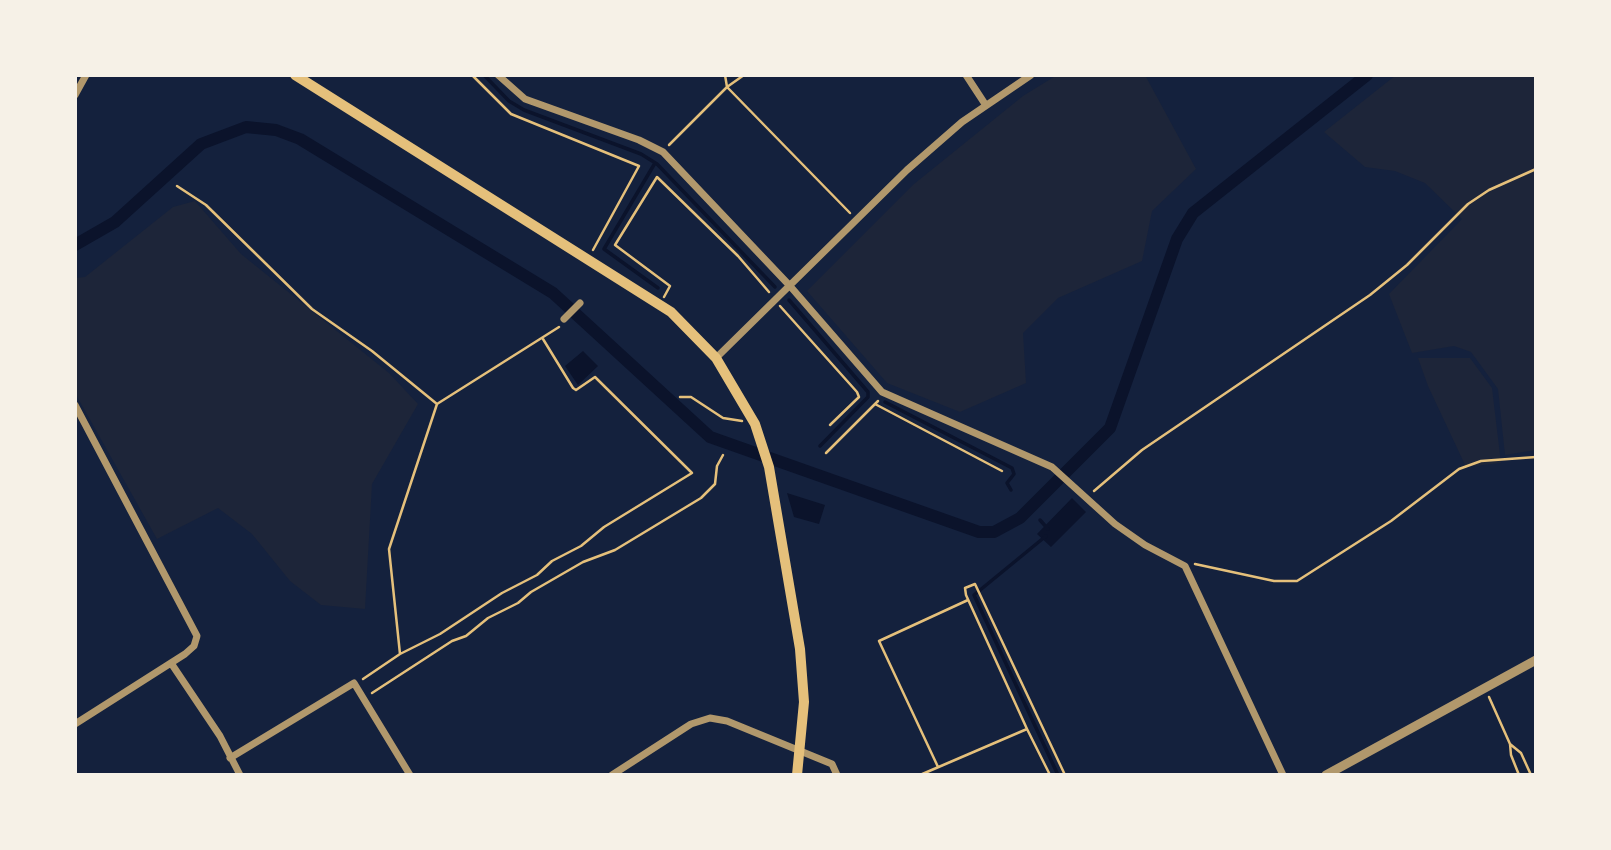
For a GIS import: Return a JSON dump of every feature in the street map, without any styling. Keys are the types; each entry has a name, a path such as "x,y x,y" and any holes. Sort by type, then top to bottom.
{"main road":[{"path":"295,75 671,312 716,358 751,416 769,467 800,649 804,702 797,775"}],"street":[{"path":"75,95 86,75"},
{"path":"498,75 525,99 639,140 662,152 790,286 885,393 1052,467 1086,499 1145,545 1185,566 1283,775"},
{"path":"966,75 985,104"},
{"path":"716,358 907,170 985,104 1031,75"},
{"path":"564,319 580,303"},
{"path":"75,405 195,629 194,646 75,724"},
{"path":"1326,775 1536,660"},
{"path":"171,663 220,736 240,775"},
{"path":"230,758 354,683 410,775"},
{"path":"612,775 703,718 727,721 832,764 837,775"}],"path":[{"path":"472,75 511,114 639,166 639,172 587,258"},
{"path":"725,75 727,87 857,220"},
{"path":"662,152 727,87 744,75"},
{"path":"1086,499 1142,450 1370,295 1407,265 1468,204 1489,190 1536,169"},
{"path":"658,304 670,286 615,245 657,177 738,256 858,392 859,397 830,425"},
{"path":"177,186 206,205 312,309 372,351 437,404"},
{"path":"400,654 389,549 437,404 558,329 564,319"},
{"path":"354,683 400,654 440,634 502,593 537,575 552,561 581,546 604,527 692,473 595,377 576,390 573,388 543,339"},
{"path":"826,453 885,393"},
{"path":"680,397 691,397 734,422 751,416"},
{"path":"876,404 1002,471"},
{"path":"364,698 452,641 466,636 488,618 518,603 531,592 583,562 615,550 701,498 715,484 717,466 723,455"},
{"path":"1185,566 1193,564 1274,581 1297,581 1391,521 1459,469 1481,461 1536,457"},
{"path":"1050,775 968,600 965,588 975,584 1065,775"},
{"path":"938,767 879,641 968,600"},
{"path":"1483,688 1510,744 1511,755 1519,775"},
{"path":"920,775 1027,729"},
{"path":"1510,744 1521,753 1531,775"}],"shaded area":[{"path":"1057,75 1145,75 1196,169 1152,211 1142,261 1058,298 1023,333 1026,383 960,412 887,383 807,291 914,184 1023,96"},
{"path":"1396,75 1536,77 1536,450 1505,455 1498,389 1471,352 1454,346 1412,353 1389,294 1462,219 1425,183 1395,171 1365,167 1324,132"},
{"path":"195,201 241,254 389,373 418,404 372,484 365,609 321,605 290,581 252,534 218,508 157,539 75,393 75,278 85,277 173,207"},
{"path":"583,351 598,366 578,385 565,366"},
{"path":"1418,358 1470,358 1492,388 1501,463 1466,467 1428,386"},
{"path":"787,493 825,505 819,524 794,517"},
{"path":"1072,498 1086,512 1051,547 1037,534"}],"waterway":[{"path":"484,75 509,101 524,110 641,154 657,164 775,287"},
{"path":"75,245 115,222 201,144 246,127 276,130 300,139 553,293 710,437 979,532 994,532 1020,518 1110,428 1177,239 1193,213 1367,75"},
{"path":"655,163 604,249 658,288"},
{"path":"789,300 868,392 868,397 820,446"},
{"path":"885,402 1012,468 1014,474 1007,483 1011,490"},
{"path":"1040,520 1048,529"},
{"path":"1046,536 974,595 1058,775"}]}
